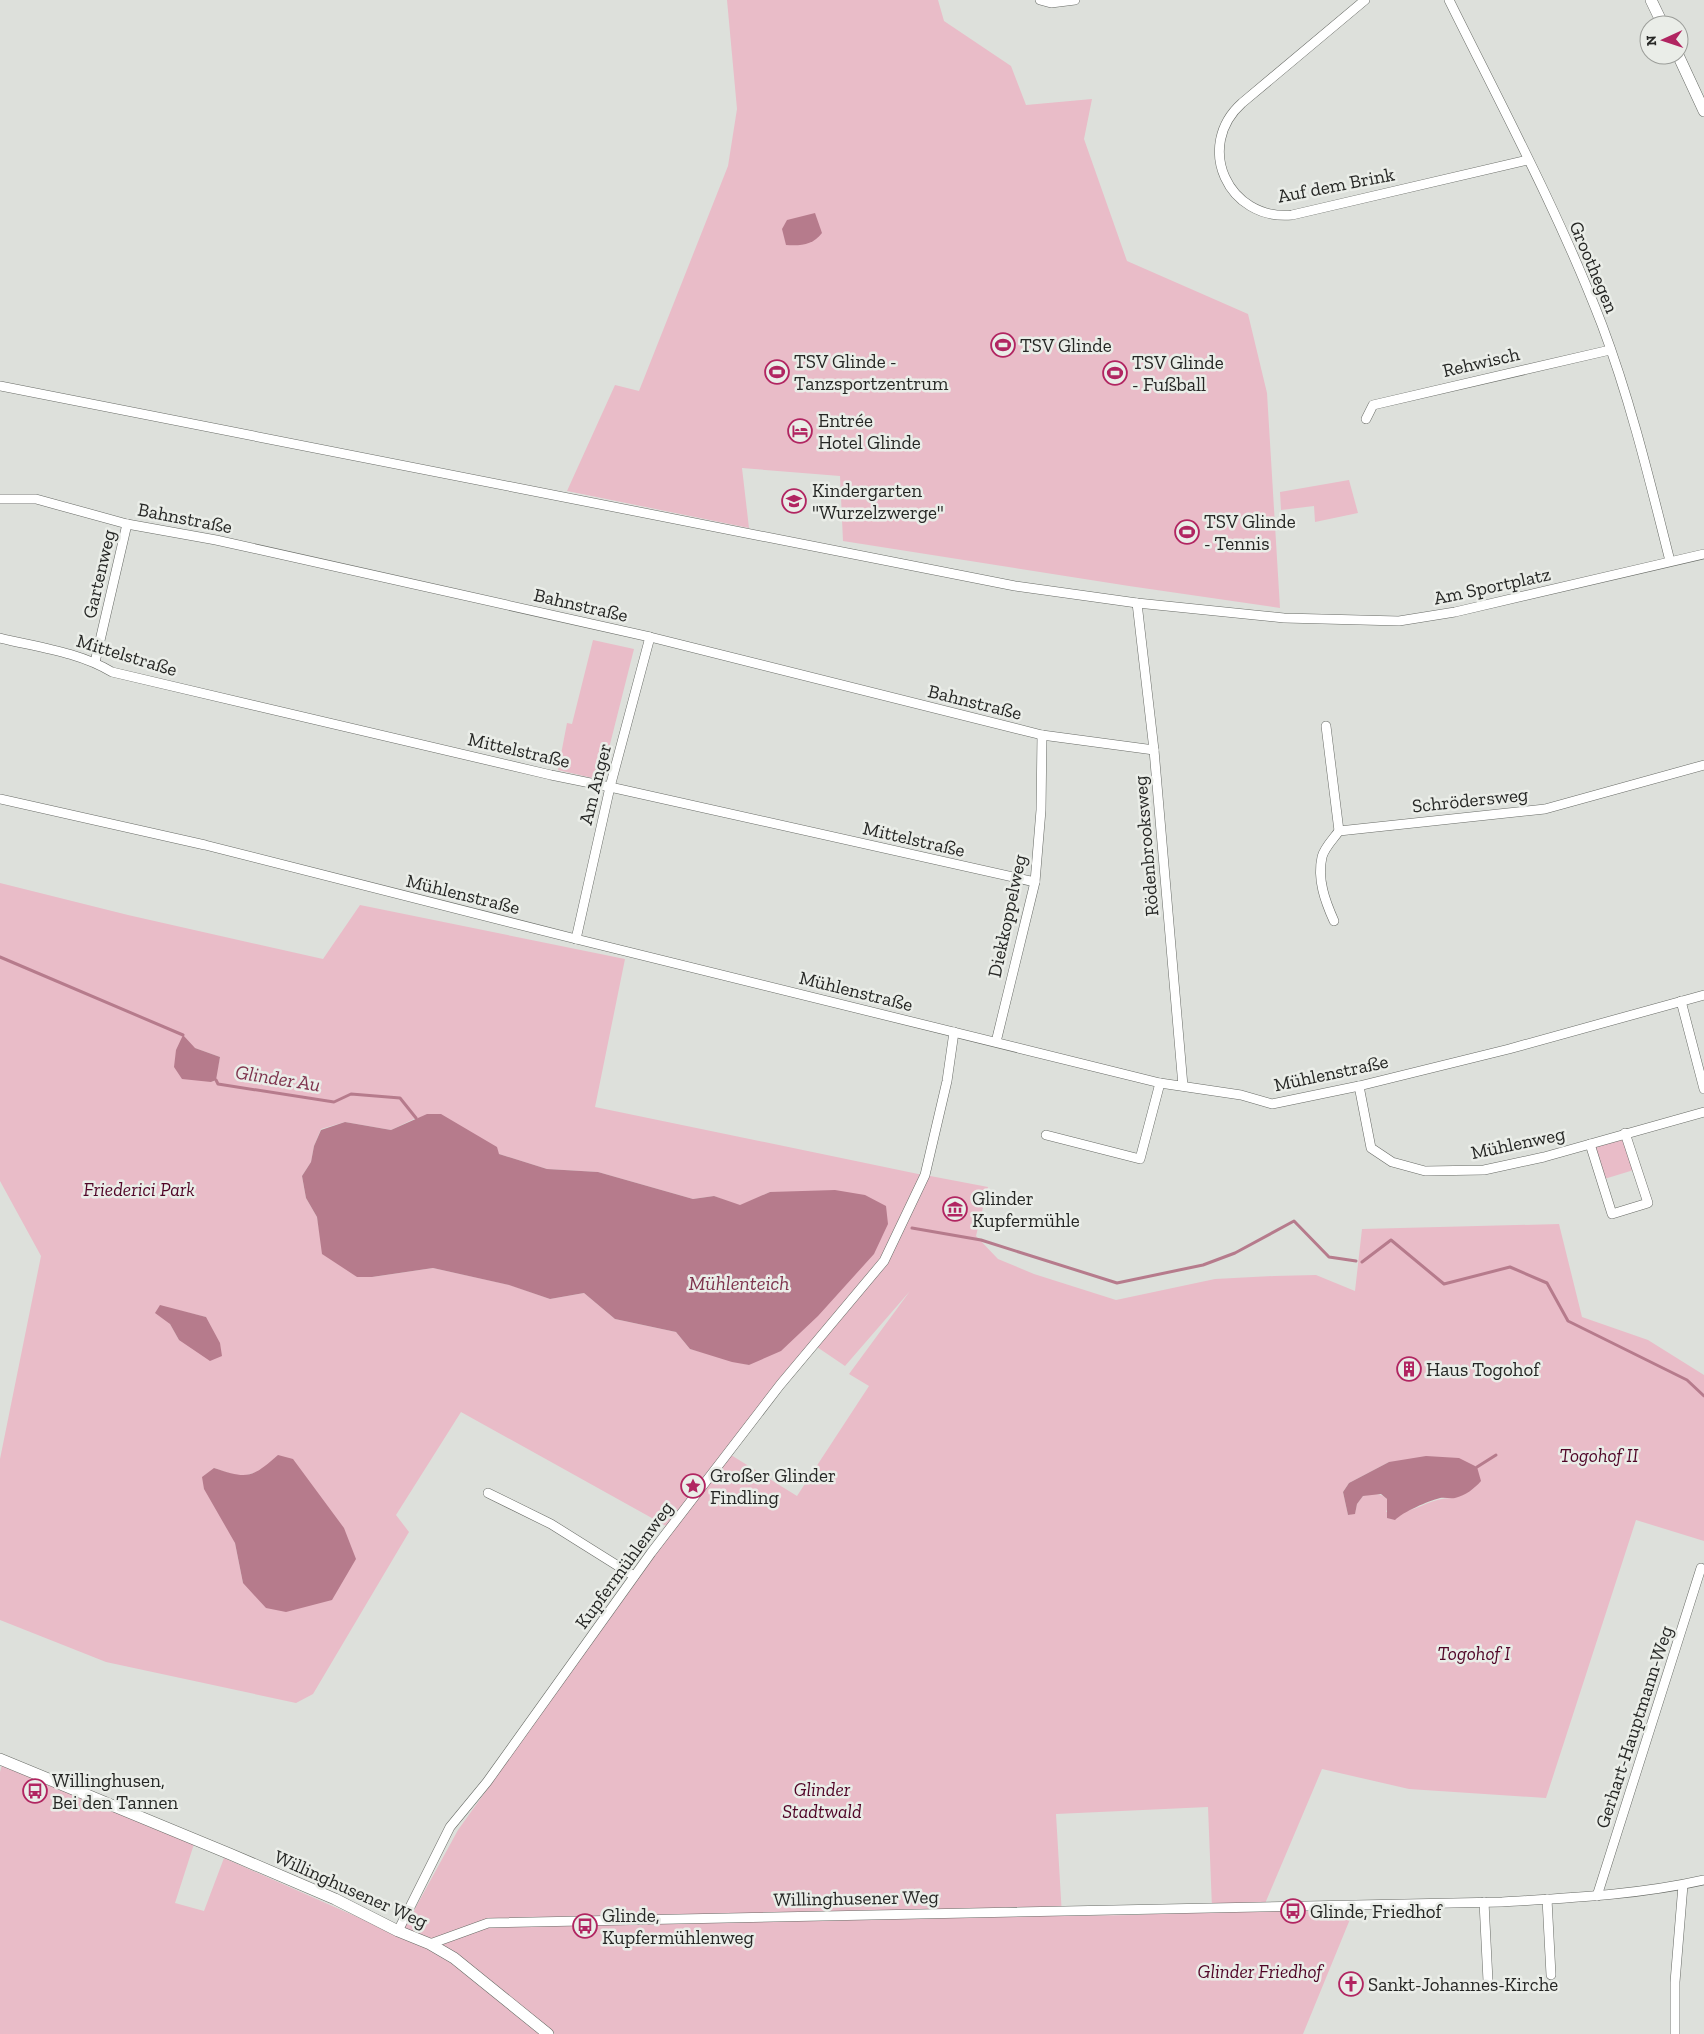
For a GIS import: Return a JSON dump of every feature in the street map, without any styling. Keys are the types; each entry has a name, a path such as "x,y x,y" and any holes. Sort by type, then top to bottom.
{"street":[{"path":"1040,0 1051,3 1076,0"},
{"name":"Auf dem Brink","path":"1366,0 1242,103 1231,116 1222,135 1220,159 1226,180 1240,198 1253,208 1264,212 1275,215 1292,215 1528,160"},
{"name":"Groothegen","path":"1449,0 1569,244 1610,350 1641,447 1670,561"},
{"path":"1651,0 1658,15"},
{"path":"1683,65 1704,111"},
{"name":"Rehwisch","path":"1366,418 1373,405 1610,350"},
{"name":"Am Sportplatz","path":"0,386 1015,586 1137,603 1284,618 1384,622 1426,617 1455,612 1704,554"},
{"name":"Bahnstraße","path":"0,499 36,499 127,524 216,540 650,637 1042,735 1154,750"},
{"name":"Gartenweg","path":"95,662 127,524"},
{"name":"Rödenbrooksweg","path":"1137,603 1154,750 1183,1086"},
{"name":"Am Anger","path":"576,939 610,787 650,637"},
{"name":"Mittelstraße","path":"0,638 95,662 112,672 551,775 1035,882"},
{"path":"1326,726 1339,831 1322,855 1321,879 1326,902 1334,921"},
{"name":"Diekkoppelweg","path":"996,1042 1035,882 1041,810 1042,735"},
{"name":"Schrödersweg","path":"1339,831 1545,809 1704,765"},
{"name":"Mühlenstraße","path":"0,799 205,845 1160,1083 1241,1095 1272,1104 1359,1086 1509,1049 1704,995"},
{"path":"1681,1001 1704,1089"},
{"name":"Kupfermühlenweg","path":"398,1931 450,1827 487,1782 634,1576 780,1385 884,1261 925,1175 947,1081 954,1032"},
{"path":"1046,1135 1140,1159 1160,1083"},
{"name":"Mühlenweg","path":"1359,1086 1371,1148 1392,1162 1425,1171 1484,1170 1544,1157 1704,1112"},
{"name":"Mühlenweg","path":"1590,1144 1612,1214 1648,1203 1625,1133"},
{"path":"488,1493 551,1524 634,1576"},
{"name":"Gerhart-Hauptmann-Weg","path":"1597,1896 1701,1568"},
{"name":"Willinghusener Weg","path":"0,1759 230,1854 430,1944 488,1923 1484,1902 1597,1896 1683,1885 1704,1880"},
{"path":"1676,2034 1675,1982 1683,1885"},
{"path":"1547,1899 1551,1975"},
{"path":"1484,1902 1488,1980"},
{"path":"430,1944 454,1958 548,2034"}],"green space":[{"name":"TSV Glinde","path":"727,0 938,0 944,21 1011,66 1026,105 1092,99 1084,139 1127,261 1248,314 1267,393 1280,608 843,541 840,476 742,468 749,528 567,491 615,385 639,391 728,166 737,109"},
{"path":"1349,480 1358,513 1315,522 1314,506 1281,510 1280,492"},
{"path":"593,640 634,649 601,780 558,770 567,723 572,724"},
{"name":"Friederici Park","path":"0,883 128,915 323,959 360,905 625,959 595,1107 923,1175 881,1260 668,1527 461,1412 396,1515 409,1532 313,1694 296,1703 106,1662 0,1620 0,1459 41,1256 0,1181","holes":["195,1048 220,1057 215,1080 211,1082","416,1118 499,1154 547,1169 598,1172 693,1199 714,1196 740,1206 770,1192 761,1358 749,1365 690,1349 676,1332 615,1319 584,1293 550,1299 510,1285 433,1268 372,1277 357,1277 320,1235 317,1217 306,1198 302,1176 311,1162 314,1146 321,1129 345,1122 391,1130","160,1306 206,1317 179,1340","214,1468 240,1477 260,1471 243,1583 235,1543"]},
{"path":"1625,1133 1637,1169 1601,1180 1590,1144"},
{"name":"Glinder Stadtwald","path":"925,1175 988,1187 976,1236 998,1259 1034,1274 1116,1300 1215,1279 1274,1276 1316,1275 1355,1291 1362,1229 1559,1224 1582,1317 1648,1340 1704,1375 1704,1541 1636,1520 1546,1798 1409,1789 1322,1769 1264,1906 1212,1908 1208,1807 1056,1814 1062,1916 1355,1907 1303,2034 0,2034 0,1772 3,1761 194,1844 175,1903 204,1911 224,1858 400,1936 458,1830 673,1530 731,1455 797,1496 869,1386 849,1374 910,1291 845,1366 817,1347 884,1261","holes":["1389,1462 1454,1498 1440,1499 1397,1513 1386,1512 1388,1507 1387,1499 1375,1494 1363,1496 1357,1504 1355,1513 1348,1515 1343,1492 1349,1483"]}],"water":[{"path":"815,213 822,233 815,240 806,244 786,245 782,229 787,220"},
{"path":"183,1035 195,1048 220,1057 216,1080 211,1082 182,1079 174,1067 176,1050"},
{"name":"Mühlenteich","path":"427,1114 441,1114 497,1147 499,1154 547,1169 598,1172 693,1199 714,1196 740,1205 770,1192 835,1190 865,1195 886,1206 888,1224 874,1254 818,1316 781,1351 749,1365 732,1362 690,1349 676,1332 615,1319 584,1293 550,1299 509,1285 433,1268 372,1277 357,1277 322,1254 317,1217 306,1198 302,1176 311,1162 314,1146 321,1130 345,1122 391,1130"},
{"path":"160,1305 206,1317 220,1343 222,1356 210,1361 179,1340 170,1324 155,1313"},
{"path":"278,1455 293,1459 344,1528 356,1559 332,1600 286,1612 266,1608 243,1583 235,1543 204,1489 202,1477 214,1468 242,1475 255,1473"},
{"path":"1426,1456 1459,1458 1477,1467 1481,1481 1463,1495 1453,1498 1440,1498 1429,1502 1410,1510 1395,1520 1387,1518 1387,1499 1381,1494 1363,1496 1357,1504 1355,1514 1348,1515 1343,1492 1349,1483 1389,1462"}],"waterway":[{"name":"Glinder Au","path":"0,957 183,1035"},
{"name":"Glinder Au","path":"216,1080 218,1084 334,1102 351,1094 400,1098 416,1118"},
{"path":"912,1228 981,1240 1117,1283 1203,1265 1235,1253 1294,1221 1329,1257 1356,1261"},
{"path":"1362,1262 1391,1240 1444,1284 1510,1267 1547,1283 1568,1321 1687,1380 1704,1396"},
{"path":"1477,1467 1496,1455"}],"place":[{"name":"TSV Glinde","path":"1003,345"},
{"name":"TSV Glinde - Tanzsportzentrum","path":"777,372"},
{"name":"TSV Glinde - Fußball","path":"1115,373"},
{"name":"Entrée Hotel Glinde","path":"800,431"},
{"name":"Kindergarten \"Wurzelzwerge\"","path":"794,501"},
{"name":"TSV Glinde - Tennis","path":"1187,532"},
{"name":"Glinder Kupfermühle","path":"955,1209"},
{"name":"Haus Togohof","path":"1409,1369"},
{"name":"Großer Glinder Findling","path":"693,1486"},
{"name":"Willinghusen, Bei den Tannen","path":"35,1791"},
{"name":"Glinde, Friedhof","path":"1293,1911"},
{"name":"Glinde, Kupfermühlenweg","path":"585,1926"},
{"name":"Sankt-Johannes-Kirche","path":"1351,1984"}],"park label":[{"name":"Togohof II","path":"1599,1455"},
{"name":"Togohof I","path":"1474,1653"},
{"name":"Glinder Friedhof","path":"1260,1971"}]}
